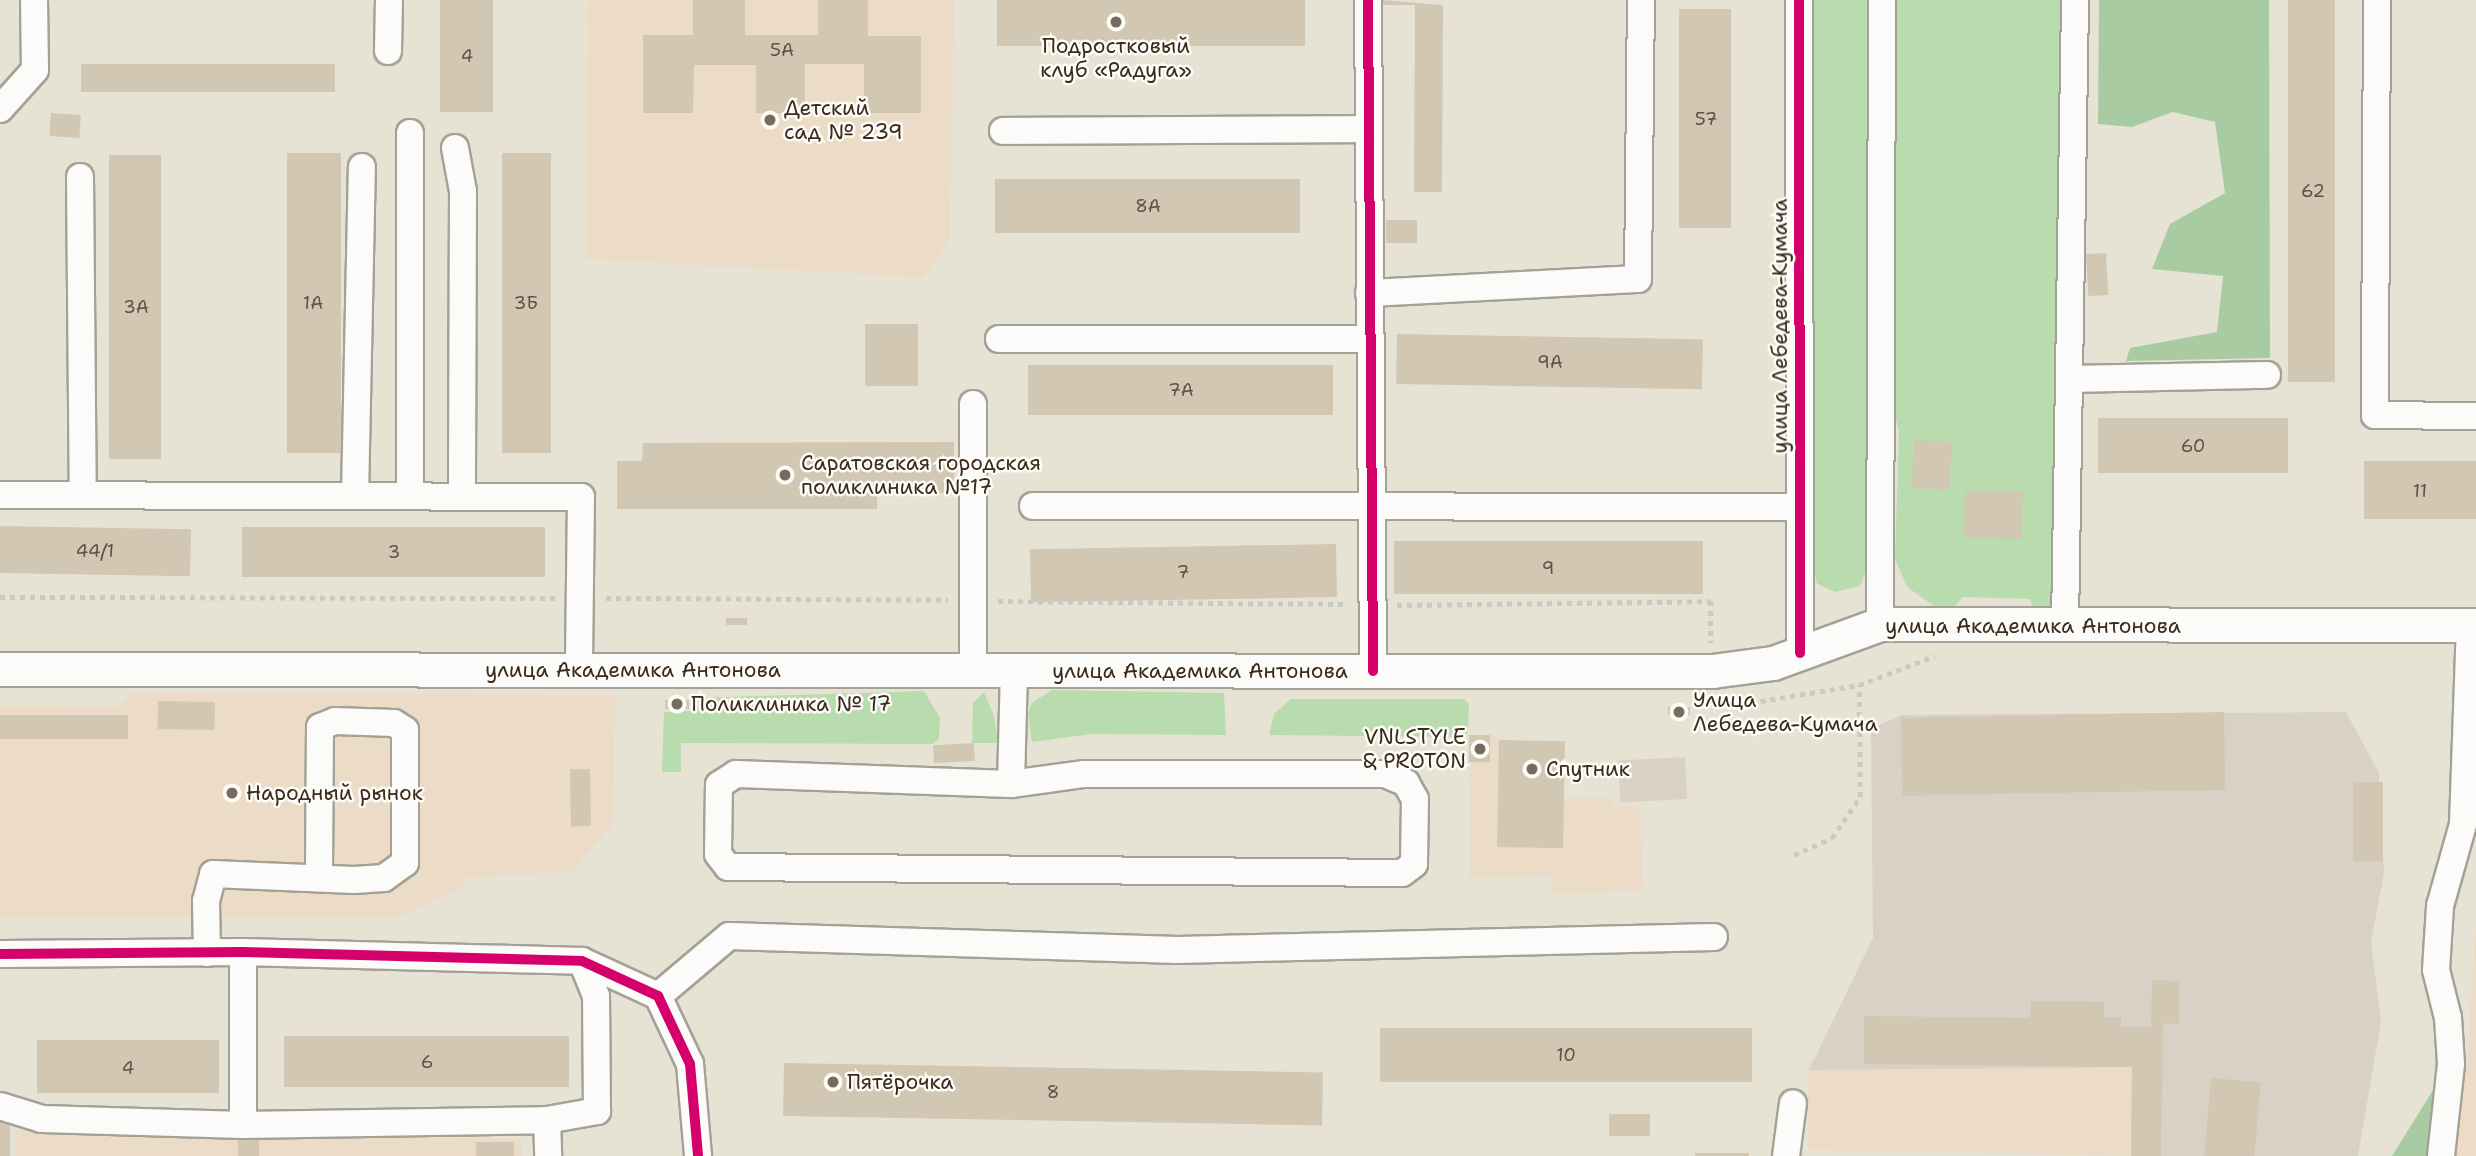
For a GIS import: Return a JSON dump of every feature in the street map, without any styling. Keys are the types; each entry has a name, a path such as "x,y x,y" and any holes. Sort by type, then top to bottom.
{"main road":[{"name":"улица Академика Антонова","path":"0,669 1712,671 1773,663 1880,624 2473,625"}],"street":[{"path":"0,109 36,70 34,0"},
{"path":"388,51 389,0"},
{"path":"1368,0 1369,339 1374,506 1373,671"},
{"path":"1369,293 1638,279 1641,0"},
{"name":"улица Лебедева-Кумача","path":"1799,0 1800,653"},
{"path":"1880,624 1882,0"},
{"path":"2066,625 2075,0"},
{"path":"2377,0 2375,415 2476,416"},
{"path":"1003,131 1368,129"},
{"path":"410,133 410,496"},
{"path":"455,148 463,191 462,496"},
{"path":"355,496 362,167"},
{"path":"80,177 83,495"},
{"path":"999,339 1369,339"},
{"path":"2071,379 2267,375"},
{"path":"973,404 973,671"},
{"path":"0,495 580,497 579,670"},
{"path":"1033,506 1799,507"},
{"path":"2441,1156 2451,1064 2448,1018 2436,970 2441,906 2461,831 2469,751 2473,625"},
{"path":"1011,784 1014,671"},
{"path":"207,953 206,901 213,874 319,878 384,878 405,863 405,730 394,723 335,721 320,727 319,878"},
{"path":"736,774 1011,784 1084,774 1385,775 1406,783 1415,799 1415,864 1402,873 728,867 718,854 719,785 736,774"},
{"path":"2461,831 2476,862"},
{"path":"658,996 729,936 1178,950 1714,937"},
{"path":"243,953 243,1125"},
{"path":"0,954 243,953 582,961 658,996 690,1064 698,1156"},
{"path":"0,1106 42,1119 243,1125 547,1120 597,1111 596,996 582,961"},
{"path":"1786,1156 1793,1103"},
{"path":"547,1120 548,1156"}],"path":[{"path":"0,597 974,600 1373,605 1711,601 1711,645"},
{"path":"1731,706 1859,685 1942,653"},
{"path":"1794,855 1832,838 1860,797 1859,685"}],"shaded area":[{"name":"Детский сад № 239","path":"588,0 954,0 950,239 923,277 587,259"},
{"name":"Народный рынок","path":"131,692 616,695 612,825 573,871 467,878 461,888 397,918 0,916 0,706 118,707"},
{"path":"2346,712 2379,773 2384,873 2371,942 2381,1021 2358,1156 2131,1156 2132,1067 1809,1070 1873,938 1871,729 1901,715"},
{"path":"1490,735 1502,740 1565,741 1563,798 1612,797 1612,808 1640,806 1643,891 1552,894 1551,876 1470,877 1469,736"},
{"path":"1685,757 1687,799 1620,802 1618,761"},
{"path":"2476,921 2476,1156 2455,1156 2467,1062"},
{"path":"1809,1061 2132,1067 2130,1156 1807,1150"},
{"path":"15,1130 521,1139 522,1156 15,1156"}],"green space":[{"path":"1812,0 1867,0 1867,568 1860,586 1835,592 1817,584 1814,570"},
{"path":"1896,0 2064,0 2053,607 2033,608 2030,599 1962,597 1954,608 1934,606 1907,587 1895,559 1899,431 1895,416"},
{"path":"2099,0 2269,0 2270,358 2126,361 2130,348 2217,332 2223,276 2152,269 2170,224 2225,193 2215,122 2173,112 2132,127 2098,124"},
{"path":"1052,690 1224,693 1226,735 1092,734 1032,742 1028,713 1032,703"},
{"path":"924,691 940,718 939,739 933,744 681,743 681,772 662,772 664,712 693,711 693,698"},
{"path":"984,692 994,716 998,743 972,743 973,703"},
{"path":"1291,699 1464,699 1469,704 1468,729 1466,737 1269,735 1274,714"},
{"path":"2440,1079 2431,1156 2392,1156"}],"building":[{"path":"440,0 493,0 493,112 440,112"},
{"path":"693,0 745,0 745,35 818,35 818,0 868,0 868,36 921,36 921,113 864,113 864,64 805,64 805,113 756,113 756,65 694,65 693,113 643,113 643,35 693,35"},
{"path":"997,0 1305,0 1305,46 997,46"},
{"path":"1382,0 1443,5 1442,192 1414,192 1415,5 1382,5"},
{"path":"2288,0 2335,0 2335,382 2288,382"},
{"path":"1679,9 1731,9 1731,228 1679,228"},
{"path":"81,64 335,64 335,92 81,92"},
{"path":"51,113 81,115 79,138 49,136"},
{"path":"287,153 341,153 341,453 287,453"},
{"path":"502,153 551,153 551,453 502,453"},
{"path":"109,155 161,155 161,459 109,459"},
{"path":"995,179 1300,179 1300,233 995,233"},
{"path":"1386,220 1417,220 1417,243 1386,243"},
{"path":"2106,253 2108,295 2088,296 2086,254"},
{"path":"865,324 918,324 918,386 865,386"},
{"path":"1397,334 1703,339 1702,389 1396,384"},
{"path":"1028,365 1333,365 1333,415 1028,415"},
{"path":"2098,418 2288,418 2288,473 2098,473"},
{"path":"1914,440 1952,442 1949,490 1911,488"},
{"path":"954,442 954,493 877,493 877,509 617,509 617,461 642,461 643,443"},
{"path":"2364,461 2476,461 2476,519 2364,519"},
{"path":"1965,491 2023,492 2022,539 1964,538"},
{"path":"0,526 191,529 190,576 0,573"},
{"path":"242,527 545,527 545,577 242,577"},
{"path":"1394,541 1703,541 1703,594 1394,594"},
{"path":"1336,544 1337,597 1031,602 1030,549"},
{"path":"726,618 747,618 747,625 726,625"},
{"name":"Поликлиника № 17","path":"665,700 689,700 689,709 665,709"},
{"path":"158,701 215,702 215,730 158,729"},
{"name":"Улица Лебедева-Кумача","path":"1668,707 1690,707 1690,715 1668,715"},
{"path":"2224,712 2225,790 1902,796 1901,718"},
{"path":"0,715 128,715 128,739 0,739"},
{"name":"VNLSTYLE & PROTON","path":"1469,735 1490,735 1490,762 1469,762"},
{"name":"Спутник","path":"1499,740 1565,741 1563,848 1497,847"},
{"path":"974,743 975,761 934,763 933,745"},
{"path":"570,769 590,769 591,826 571,826"},
{"path":"2353,782 2383,782 2383,861 2353,861"},
{"path":"2152,980 2179,981 2179,1024 2163,1023 2161,1156 2131,1156 2132,1067 1864,1064 1864,1016 2030,1018 2031,1001 2104,1002 2104,1017 2121,1017 2121,1027 2151,1027"},
{"path":"1380,1028 1752,1028 1752,1082 1380,1082"},
{"path":"284,1036 569,1036 569,1087 284,1087"},
{"path":"37,1040 219,1040 219,1093 37,1093"},
{"path":"784,1063 1323,1072 1322,1125 783,1116"},
{"path":"2211,1078 2261,1082 2254,1156 2204,1156"},
{"path":"1609,1114 1650,1114 1650,1136 1609,1136"},
{"path":"0,1117 10,1117 10,1156 0,1156"},
{"path":"238,1140 259,1140 259,1156 238,1156"},
{"path":"476,1142 514,1142 514,1156 476,1156"},
{"path":"1695,1153 1749,1153 1749,1156 1695,1156"}],"cycle path":[{"path":"1368,0 1373,671"},
{"path":"1799,0 1800,653"},
{"path":"0,954 243,952 582,961 658,996 690,1064 698,1156"}],"place":[{"name":"Подростковый клуб «Радуга»","path":"1116,22"},
{"name":"Детский сад № 239","path":"770,120"},
{"name":"Саратовская городская поликлиника №17","path":"785,475"},
{"name":"Поликлиника № 17","path":"677,704"},
{"name":"Улица Лебедева-Кумача","path":"1679,712"},
{"name":"VNLSTYLE & PROTON","path":"1480,749"},
{"name":"Спутник","path":"1532,769"},
{"name":"Народный рынок","path":"232,793"},
{"name":"Пятёрочка","path":"833,1082"}]}
